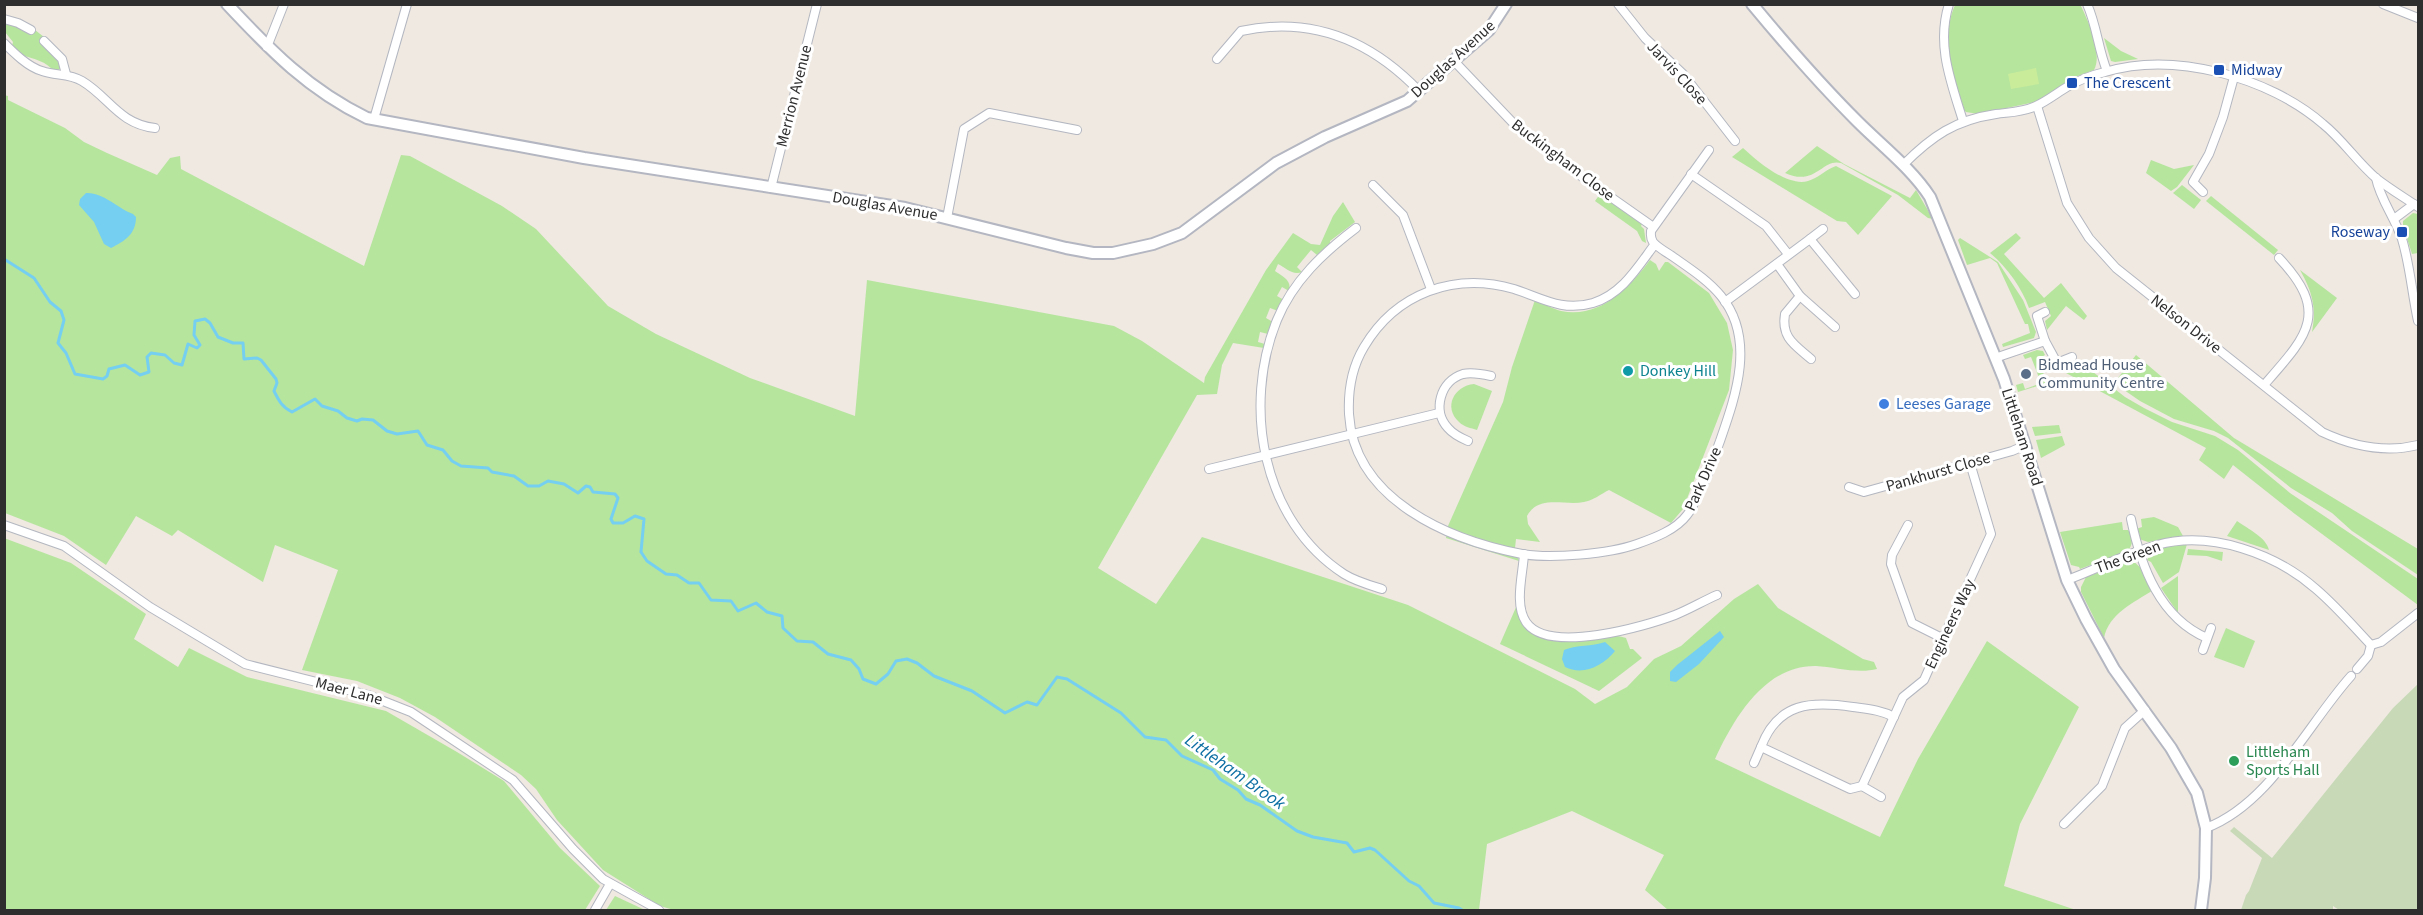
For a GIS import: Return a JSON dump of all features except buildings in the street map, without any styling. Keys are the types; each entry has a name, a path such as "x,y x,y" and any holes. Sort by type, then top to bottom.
{"street":[{"name":"Douglas Avenue","path":"227,4 267,47 312,87 339,105 367,118 573,156 771,188 850,198 947,218 1071,249 1113,253 1133,250 1182,232 1276,163 1325,137 1407,101 1489,30 1506,4"},
{"path":"267,47 285,4"},
{"path":"374,119 407,4"},
{"name":"Merrion Avenue","path":"771,188 817,4"},
{"name":"Jarvis Close","path":"1618,4 1645,39 1683,74 1735,141"},
{"name":"Littleham Road","path":"1752,4 1808,69 1920,182 1930,197 1995,357 2026,445 2067,580 2109,660 2145,710 2188,775 2197,793 2206,828 2205,878 2201,910"},
{"path":"1949,4 1944,27 1943,52 1963,121"},
{"path":"2086,4 2096,26 2106,71"},
{"path":"2383,4 2418,18"},
{"path":"4,20 18,23 31,30"},
{"path":"1217,59 1241,31 1250,28 1294,27 1332,33 1357,43 1394,68 1419,91"},
{"path":"44,41 62,59 66,74"},
{"path":"4,43 39,71 66,74 89,85 132,123 155,128"},
{"name":"Buckingham Close","path":"1454,61 1515,125 1568,167 1652,226"},
{"path":"1903,165 1938,133 1963,121 2018,112 2037,106 2081,80 2106,71 2154,64 2205,69 2234,77 2274,93 2310,113 2332,132 2376,178 2416,205 2394,219"},
{"path":"2203,192 2193,182 2209,154 2223,117 2234,77"},
{"name":"Nelson Drive","path":"2037,106 2067,203 2089,238 2116,268 2322,432 2343,442 2381,448 2418,445"},
{"path":"947,218 964,129 989,113 1077,130"},
{"path":"1351,434 1349,393 1359,355 1378,326 1390,314 1417,295 1457,283 1501,286 1564,306 1593,302 1623,286 1655,244 1651,236 1652,226 1709,150"},
{"path":"1691,174 1766,226 1788,254"},
{"path":"2376,178 2378,189 2394,219 2406,255 2418,321"},
{"path":"1373,185 1403,215 1431,289"},
{"path":"1356,228 1318,259 1299,282 1277,319 1265,357 1260,392 1260,417 1265,456 1278,492 1299,530 1325,559 1344,574 1382,589"},
{"path":"1725,302 1823,229"},
{"path":"1810,239 1855,294"},
{"name":"Park Drive","path":"1351,434 1364,464 1377,484 1391,498 1418,516 1478,542 1524,554 1583,554 1620,549 1656,537 1687,516 1704,483 1730,412 1740,376 1739,339 1733,317 1725,302 1713,287 1655,244"},
{"path":"2264,385 2292,353 2305,334 2307,326 2306,296 2299,280 2279,258"},
{"path":"1777,264 1800,296 1835,327"},
{"path":"1800,296 1785,314 1785,326 1788,339 1811,359"},
{"path":"2045,312 2037,316 2045,340 2057,363"},
{"path":"1995,357 2045,340"},
{"path":"2043,368 2072,357"},
{"path":"1468,441 1448,428 1439,413 1442,393 1455,378 1461,375 1475,373 1491,376"},
{"path":"1209,469 1439,413"},
{"name":"Pankhurst Close","path":"1849,487 1864,492 2026,445"},
{"name":"Engineers Way","path":"1862,786 1905,694 1923,680 1990,534 1970,463"},
{"path":"2131,519 2138,552 2168,610 2191,631 2207,639"},
{"name":"Maer Lane","path":"4,525 64,546 150,607 245,664 368,694 411,712 513,780 573,849 610,884 659,910"},
{"path":"1908,525 1892,555 1891,564 1912,623 1942,638"},
{"name":"The Green","path":"2067,580 2158,544 2188,540 2218,542 2257,554 2288,569 2315,588 2371,645"},
{"path":"1524,554 1520,607 1526,622 1532,628 1540,633 1554,636 1568,637 1629,630 1677,614 1717,595"},
{"path":"2206,828 2225,821 2264,788 2368,656 2371,645 2381,642 2418,613"},
{"path":"2203,650 2211,628"},
{"path":"1754,763 1771,728 1788,712 1805,705 1824,703 1884,712 1894,717"},
{"path":"2064,824 2102,786 2125,728 2145,710"},
{"path":"1761,747 1850,789 1862,786 1881,798"},
{"path":"595,910 610,884"}],"green space":[{"path":"2080,4 2096,46 2094,70 2075,77 2040,101 1978,114 1966,112 1962,108 1951,69 1948,43 1948,31 1955,5"},
{"path":"5,24 25,29 32,34 35,30 44,37 41,41 58,58 63,67 53,71 44,63 20,54 12,46 13,42 5,32"},
{"path":"2104,38 2121,51 2138,59 2111,61"},
{"path":"2036,68 2039,84 2011,89 2008,74"},
{"path":"4,95 8,96 8,100 65,128 84,142 157,175 170,158 180,156 181,169 364,266 401,155 410,156 502,206 536,229 608,306 656,334 750,378 855,416 867,280 1114,326 1142,341 1204,383 1205,377 1266,270 1293,233 1311,244 1320,245 1333,216 1343,202 1355,222 1330,241 1317,255 1311,250 1297,267 1302,272 1293,272 1278,264 1275,271 1288,281 1290,287 1289,291 1282,287 1277,296 1284,300 1278,311 1270,308 1266,318 1273,322 1268,334 1260,332 1258,342 1265,344 1264,348 1233,343 1222,365 1217,394 1197,395 1098,568 1156,604 1202,537 1408,605 1575,689 1595,704 1627,687 1654,659 1681,646 1734,599 1758,584 1778,608 1863,659 1874,662 1877,669 1854,671 1816,666 1798,668 1781,674 1767,684 1742,711 1715,759 1880,837 1918,759 1987,641 2079,707 2020,824 2004,886 2076,910 1668,910 1645,890 1664,855 1572,811 1487,844 1479,910 674,910 660,906 603,870 557,820 536,789 521,775 435,717 400,698 357,681 302,670 338,570 275,545 263,582 178,530 172,536 136,516 106,565 64,536 5,513"},
{"path":"1817,146 1844,164 1910,198 1916,190 1933,219 1928,218 1898,195 1841,163 1829,164 1804,177 1785,173"},
{"path":"1743,148 1773,172 1791,180 1808,181 1836,166 1892,196 1858,235 1846,222 1837,221 1732,157"},
{"path":"2151,160 2174,169 2194,165 2177,187 2171,191 2146,173"},
{"path":"2182,185 2201,200 2194,209 2173,193"},
{"path":"1600,194 1642,224 1646,243 1642,241 1637,231 1595,201"},
{"path":"2211,196 2278,250 2274,255 2206,201"},
{"path":"2413,213 2418,214 2418,253 2412,254 2403,221"},
{"path":"2016,233 2021,238 2004,254 2044,298 2061,283 2087,316 2084,320 2066,306 2047,330 2045,321 2051,316 2045,302 2029,308 2013,278 1990,253"},
{"path":"1960,238 1998,262 2023,300 2036,332 2034,338 2003,347 2002,344 2030,333 2028,324 2025,324 1997,263 1990,258 1967,265 1958,240"},
{"path":"1650,260 1656,264 1659,271 1665,262 1668,262 1709,293 1727,323 1733,350 1729,390 1683,509 1671,523 1609,490 1587,501 1552,502 1538,505 1527,516 1528,524 1540,542 1516,539 1515,548 1519,561 1446,538 1448,526 1503,402 1512,367 1535,300 1561,311 1575,312 1601,306 1623,291"},
{"path":"2300,270 2337,298 2312,332 2314,315 2312,300 2308,285"},
{"path":"2037,350 2043,351 2045,355 2038,359 2047,383 2018,392 2016,385 2023,383 2025,389 2041,383 2031,357 2025,359 2023,355"},
{"path":"2136,355 2234,438 2418,549 2418,575 2352,531 2332,513 2291,488 2228,438 2214,431 2174,419 2140,401 2114,383"},
{"path":"2079,361 2125,397 2144,408 2172,422 2215,436 2238,450 2290,493 2418,579 2418,605 2233,465 2224,479 2199,460 2206,448 2066,373 2078,368 2076,362"},
{"path":"1474,384 1492,391 1477,430 1461,424 1454,416 1451,404 1456,393"},
{"path":"2059,425 2061,433 2035,436 2032,427"},
{"path":"2062,436 2065,445 2041,458 2036,440"},
{"path":"2154,517 2178,527 2183,536 2148,542 2139,539 2136,529 2142,527 2141,519"},
{"path":"2237,521 2260,537 2269,550 2227,536"},
{"path":"2122,522 2123,530 2128,530 2132,538 2128,551 2080,569 2071,565 2060,532"},
{"path":"4,538 71,563 146,614 134,639 178,667 189,648 247,677 386,711 457,752 504,781 560,848 600,886 585,910 5,910"},
{"path":"2187,544 2179,572 2163,583 2151,562 2147,560 2150,555 2159,549"},
{"path":"2188,549 2223,552 2222,561 2207,556 2187,555"},
{"path":"2132,560 2142,569 2153,590 2117,615 2107,629 2104,638 2081,592 2081,587 2086,577"},
{"path":"2178,576 2178,613 2161,588"},
{"path":"1517,605 1525,623 1536,634 1549,639 1563,640 1594,636 1626,638 1630,649 1642,658 1599,691 1500,644"},
{"path":"2226,628 2255,641 2244,668 2214,657"},
{"path":"2418,684 2418,910 2339,910 2333,906 2333,910 2241,910 2262,858 2230,831 2234,827 2272,858 2393,708"},
{"path":"615,896 645,910 606,910"}],"water":[{"path":"86,193 98,195 136,217 132,232 121,243 111,248 104,244 94,222 79,205 80,199"},
{"path":"1720,631 1724,637 1699,664 1676,682 1670,681 1670,672 1677,665"},
{"path":"1605,642 1615,651 1599,665 1586,670 1572,670 1565,667 1562,659 1564,650"}],"waterway":[{"name":"Littleham Brook","path":"4,259 34,278 50,302 61,311 64,320 58,343 66,353 75,374 103,379 107,376 109,369 125,365 140,375 149,372 147,357 151,353 165,355 174,363 182,365 188,344 197,348 200,345 194,335 195,321 205,319 218,337 233,343 243,343 244,359 261,360 276,379 274,391 279,401 292,412 315,399 322,406 338,411 347,418 357,421 373,420 387,431 397,434 418,431 427,445 443,450 452,461 461,466 488,468 492,472 514,476 528,486 539,486 548,481 564,484 578,493 586,486 590,487 593,492 615,494 618,498 611,519 613,523 623,523 635,516 644,519 641,552 647,561 666,574 677,575 689,583 699,583 711,600 731,601 738,611 756,603 767,612 782,616 783,628 797,641 813,642 828,654 851,660 859,669 863,679 876,684 888,674 896,661 907,659 917,663 934,676 972,691 1005,713 1027,702 1037,705 1057,677 1067,679 1121,713 1145,737 1166,740 1182,756 1213,770 1220,779 1238,790 1246,799 1260,805 1297,831 1313,837 1347,843 1354,852 1370,848 1375,850 1409,881 1419,886 1434,903 1462,910"}],"place":[{"name":"Midway","path":"2219,70"},
{"name":"The Crescent","path":"2072,83"},
{"name":"Roseway","path":"2402,232"},
{"name":"Donkey Hill","path":"1628,371"},
{"name":"Bidmead House Community Centre","path":"2026,374"},
{"name":"Leeses Garage","path":"1884,404"},
{"name":"Littleham Sports Hall","path":"2234,761"}]}
